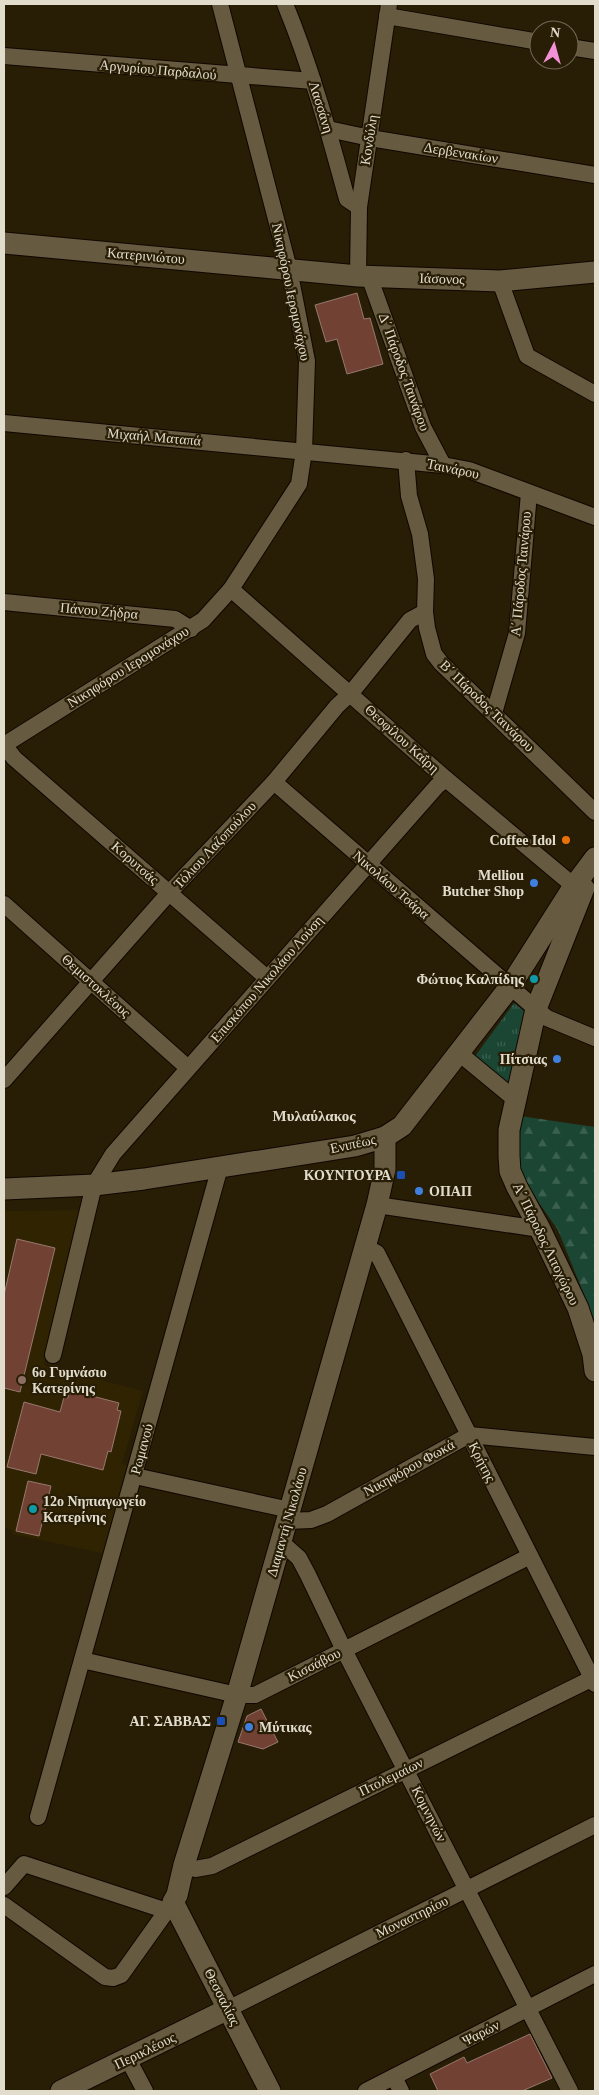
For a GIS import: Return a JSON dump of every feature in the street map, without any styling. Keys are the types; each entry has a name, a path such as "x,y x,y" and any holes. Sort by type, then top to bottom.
{"street":[{"name":"Νικηφόρου Ιερομονάχου","path":"4,745 203,620 231,589 299,484 304,451 307,360 289,269 220,4"},
{"name":"Λασσάνη","path":"285,4 298,36 328,129 347,199 359,207"},
{"path":"388,10 529,40"},
{"name":"Κονδύλη","path":"363,276 359,207 388,10"},
{"path":"579,49 595,51"},
{"name":"Αργυρίου Παρδαλού","path":"4,56 313,82"},
{"name":"Δερβενακίων","path":"328,129 370,138 595,175"},
{"name":"Κατερινιώτου","path":"4,243 289,269"},
{"name":"Ιάσονος","path":"289,269 363,276 500,282 595,272"},
{"name":"Δ΄ Πάροδος Ταινάρου","path":"363,276 423,426 443,465"},
{"path":"500,282 527,356 595,394"},
{"name":"Μιχαήλ Ματαπά","path":"4,423 304,451"},
{"name":"Ταινάρου","path":"304,451 406,460 469,470 595,517"},
{"name":"Β΄ Πάροδος Ταινάρου","path":"406,460 410,496 420,534 426,578 425,612 434,654 441,663 595,812"},
{"name":"Α΄ Πάροδος Ταινάρου","path":"494,713 517,634 529,493"},
{"name":"Θεοφίλου Καΐρη","path":"231,589 351,693 446,779 574,886"},
{"name":"Πάνου Ζήδρα","path":"4,602 176,618 191,629"},
{"name":"Τόλιου Λαζοπούλου","path":"4,1080 170,893 274,782 337,706 351,693 410,620 425,612"},
{"name":"Κορυτσάς","path":"4,745 14,758 267,978"},
{"name":"Επισκόπου Νικολάου Λούση","path":"53,1355 94,1185 113,1154 437,786 446,779"},
{"name":"Νικολάου Τσάρα","path":"274,782 509,988 547,1018 595,1038"},
{"name":"Ενιπέως","path":"4,1189 94,1185 144,1179 355,1146 385,1137 402,1126 509,988 574,886 595,859"},
{"name":"Α΄ Πάροδος Λιτοχώρου","path":"594,1360 578,1308 510,1171 509,1130 536,1009 595,859"},
{"name":"Θεμιστοκλέους","path":"4,904 188,1068"},
{"path":"459,1053 516,1100"},
{"name":"Διαμαντή Νικολάου","path":"170,1907 177,1895 184,1865 237,1695 377,1205 385,1170 385,1137"},
{"name":"Ρωμανού","path":"38,1817 220,1167"},
{"path":"377,1205 540,1229"},
{"name":"Κρήτης","path":"364,1246 377,1253 594,1679"},
{"name":"Νικηφόρου Φωκά","path":"135,1476 311,1520 327,1514 469,1435 595,1447"},
{"name":"Κομνηνών","path":"281,1542 300,1558 344,1650 570,2091"},
{"name":"Κισσάβου","path":"82,1660 237,1695 255,1695 530,1556"},
{"name":"Πτολεμαίων","path":"184,1865 195,1869 212,1866 594,1679"},
{"name":"Μοναστηρίου","path":"228,2009 595,1825"},
{"path":"4,1888 24,1864 170,1907 121,1975 113,1978 105,1977 4,1905"},
{"name":"Θεσσαλίας","path":"170,1907 228,2009 270,2091"},
{"name":"Ψαρών","path":"366,2091 397,2084 528,2008 595,1974"},
{"name":"Περικλέους","path":"61,2091 228,2009"},
{"path":"128,2059 145,2091"}],"shaded area":[{"path":"80,1210 44,1365 143,1391 122,1464 131,1466 106,1554 12,1534 13,1530 4,1528 4,1211"}],"green space":[{"path":"514,1003 529,1015 512,1091 473,1059"},
{"path":"520,1116 595,1127 595,1322 558,1230 523,1180 516,1160"}],"building":[{"path":"357,293 364,319 370,318 383,364 347,374 337,339 326,342 315,305"},
{"path":"17,1239 55,1248 20,1392 4,1388 4,1295"},
{"path":"69,1390 119,1403 117,1410 121,1411 111,1452 108,1451 103,1470 41,1454 36,1474 7,1467 24,1402 60,1412 64,1397 68,1398"},
{"name":"12ο Νηπιαγωγείο Κατερίνης","path":"28,1481 51,1486 39,1536 16,1531"},
{"path":"261,1709 278,1742 263,1749 238,1742 247,1716"},
{"path":"530,2034 552,2078 522,2091 438,2091 430,2074 464,2057 467,2063"}],"place":[{"name":"Coffee Idol","path":"566,840"},
{"name":"Melliou Butcher Shop","path":"534,883"},
{"name":"Φώτιος Καλπίδης","path":"534,979"},
{"name":"Πίτσιας","path":"557,1059"},
{"name":"ΚΟΥΝΤΟΥΡΑ","path":"401,1175"},
{"name":"ΟΠΑΠ","path":"419,1191"},
{"name":"6ο Γυμνάσιο Κατερίνης","path":"22,1380"},
{"name":"12ο Νηπιαγωγείο Κατερίνης","path":"33,1509"},
{"name":"ΑΓ. ΣΑΒΒΑΣ","path":"221,1721"},
{"name":"Μύτικας","path":"249,1727"}],"district":[{"name":"Μυλαύλακος","path":"314,1116"}]}
